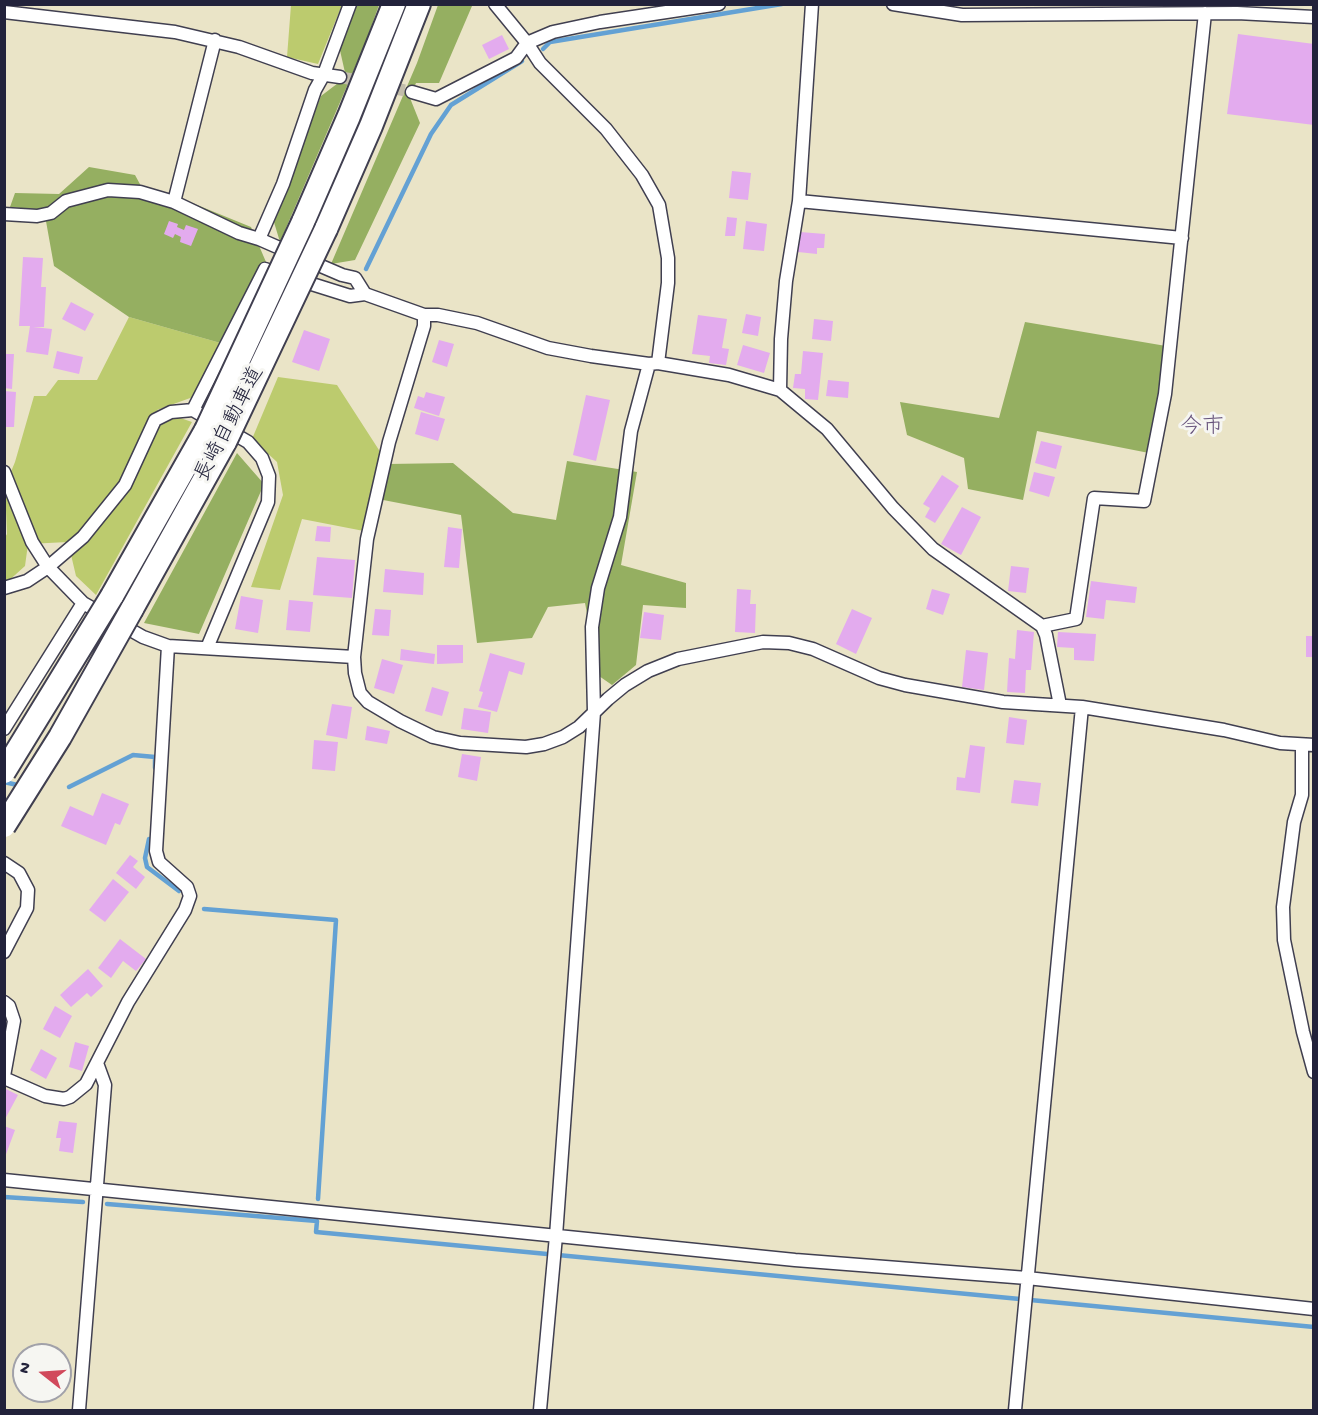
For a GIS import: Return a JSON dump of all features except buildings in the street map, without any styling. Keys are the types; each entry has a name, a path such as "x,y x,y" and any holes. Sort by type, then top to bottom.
{"highway":[{"name":"長崎自動車道","path":"4,772 112,596 206,430 303,222 394,4"},
{"name":"長崎自動車道","path":"4,826 60,737 225,442 326,229 371,126 419,4"}],"street":[{"path":"259,239 283,184 315,90 324,74 350,4"},
{"path":"495,4 540,63 606,129 642,175 659,205 668,258 668,283 654,364 631,431 620,517 598,588 592,627 594,712 554,1265 540,1410"},
{"path":"412,92 436,99 516,58 527,43 553,32 600,22 719,4"},
{"path":"780,390 781,339 786,281 799,201 812,4"},
{"path":"893,4 962,15 1205,13 1282,14 1314,17"},
{"path":"4,12 175,32 214,40 312,73 340,77"},
{"path":"1042,626 1076,620 1094,498 1144,501 1165,394 1205,13"},
{"path":"174,202 214,40"},
{"path":"4,214 37,216 51,213 66,201 108,190 140,192 174,202 239,233 259,239 342,275 355,278 365,294"},
{"path":"799,201 1182,237"},
{"path":"193,410 265,269 350,296 365,294 424,315 438,315 477,323 548,348 729,375 780,390 827,429 893,508 933,549 1042,626 1046,635 1060,705"},
{"path":"424,315 424,326 389,442 367,539 354,657 360,693 368,702 434,737 460,743 526,747 544,744 562,737 579,727 625,685 678,659 763,642 789,643 813,649 879,678 904,685 1003,702 1082,707 1308,745 1302,795 1292,833 1283,907 1284,940 1303,1032 1314,1072"},
{"path":"4,588 27,582 83,537 125,485 155,420 171,412 193,410 248,442 262,458 269,476 268,502 207,648"},
{"path":"4,472 32,542 48,567 83,603 143,637 168,646 354,657"},
{"path":"4,729 83,603"},
{"path":"4,1002 9,1006 14,1021 4,1077 45,1096 63,1099 70,1097 86,1084 128,1002 185,910 190,896 187,887 159,862 156,851 168,646"},
{"path":"1015,1410 1082,707"},
{"path":"4,863 19,873 28,890 27,908 4,952"},
{"path":"79,1410 105,1085 97,1064"},
{"path":"4,1180 795,1260 1027,1278 1314,1309"}],"green space":[{"path":"291,5 342,5 318,64 287,57"},
{"path":"356,5 379,5 365,44 280,242 273,219 321,96 346,77 339,46"},
{"path":"438,5 472,6 439,83 416,83 410,98 420,123 355,260 331,264 417,63"},
{"path":"89,167 135,175 141,186 180,198 251,227 266,262 224,344 129,317 54,266 44,210 10,207 15,193 59,194"},
{"path":"129,317 224,344 193,397 157,410 192,422 96,595 76,576 68,542 28,544 25,566 5,584 4,539 7,534 5,486 15,462 34,396 46,396 58,380 97,380"},
{"path":"1025,322 1166,346 1149,453 1037,431 1023,500 968,489 964,458 907,435 900,402 999,418"},
{"path":"278,377 337,385 388,464 369,532 302,519 280,590 251,587 283,495 277,462 252,439"},
{"path":"237,453 264,484 199,634 144,623"},
{"path":"567,461 637,472 621,565 686,583 686,608 643,605 636,665 612,685 599,676 585,603 548,607 532,638 477,643 461,515 378,499 388,464 453,463 513,513 556,520"}],"waterway":[{"path":"543,49 550,42 782,4"},
{"path":"366,269 431,134 451,105 522,61"},
{"path":"69,787 133,755 155,757 155,768"},
{"path":"4,782 22,786"},
{"path":"149,839 145,858 147,867 179,891"},
{"path":"204,909 336,920 318,1199"},
{"path":"4,1197 83,1202"},
{"path":"107,1204 317,1221 316,1232 1314,1327"}],"tunnel":[{"path":"340,77 412,92"}],"district":[{"name":"今市","path":"1202,429"}]}
